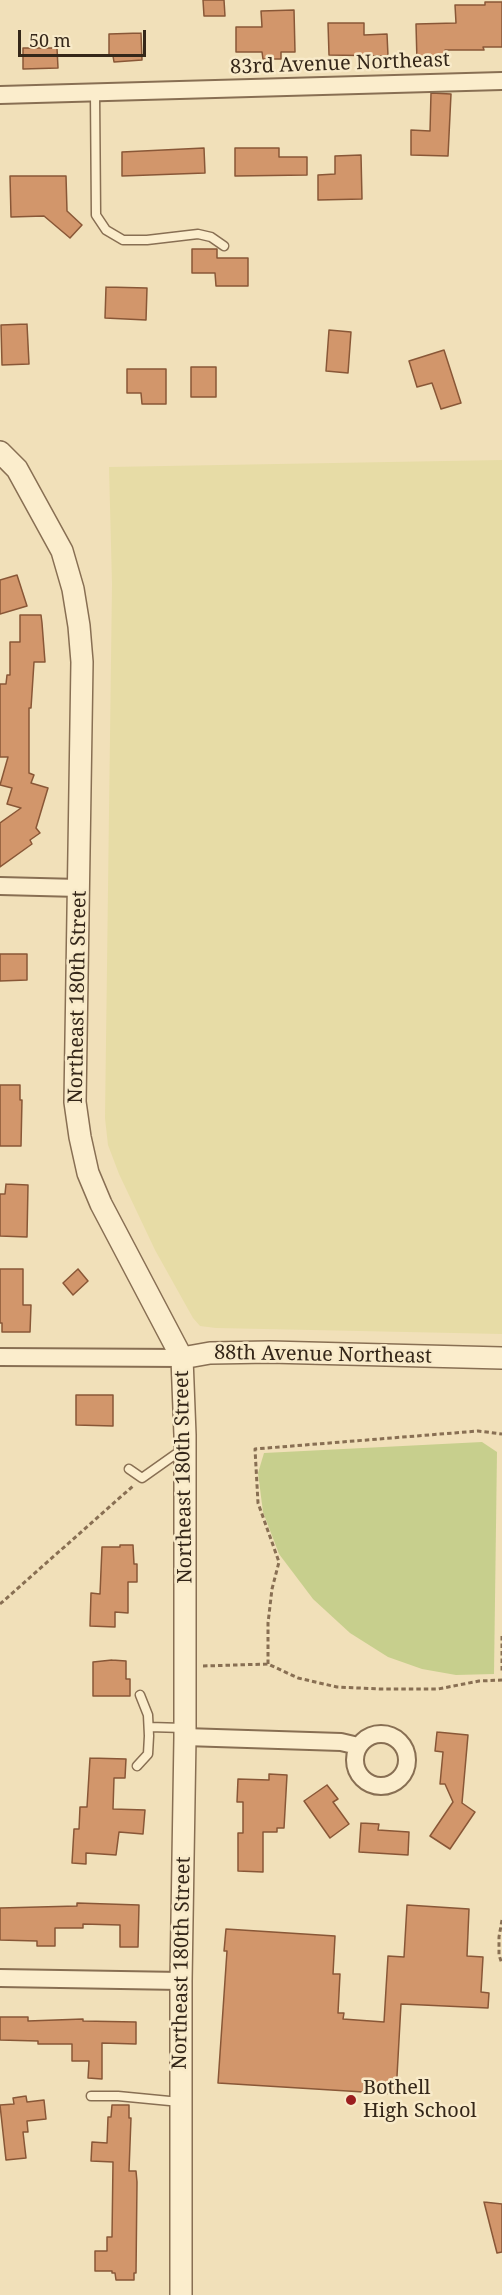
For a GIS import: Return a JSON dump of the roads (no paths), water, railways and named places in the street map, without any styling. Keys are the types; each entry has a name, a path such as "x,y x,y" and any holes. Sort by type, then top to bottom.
{"street":[{"name":"83rd Avenue Northeast","path":"0,95 502,81"},
{"name":"Northeast 180th Street","path":"0,452 17,470 37,502 62,551 73,589 79,626 82,662 75,1102 88,1173 101,1204 182,1358 185,1448 185,1733 181,1981 181,2295"},
{"path":"0,886 79,888"},
{"name":"88th Avenue Northeast","path":"0,1357 182,1358 210,1353 270,1352 502,1358"},
{"path":"185,1733 341,1742 358,1746"},
{"path":"0,1978 181,1981"}],"lane":[{"path":"95,93 96,215 106,230 123,240 147,240 198,234 211,237 224,246"},
{"path":"129,1469 142,1478 185,1448"},
{"path":"137,1766 148,1754 148,1715 140,1695"},
{"path":"149,1727 185,1733"},
{"path":"91,2096 181,2102"}],"place":[{"name":"Bothell High School","path":"351,2100"}]}
